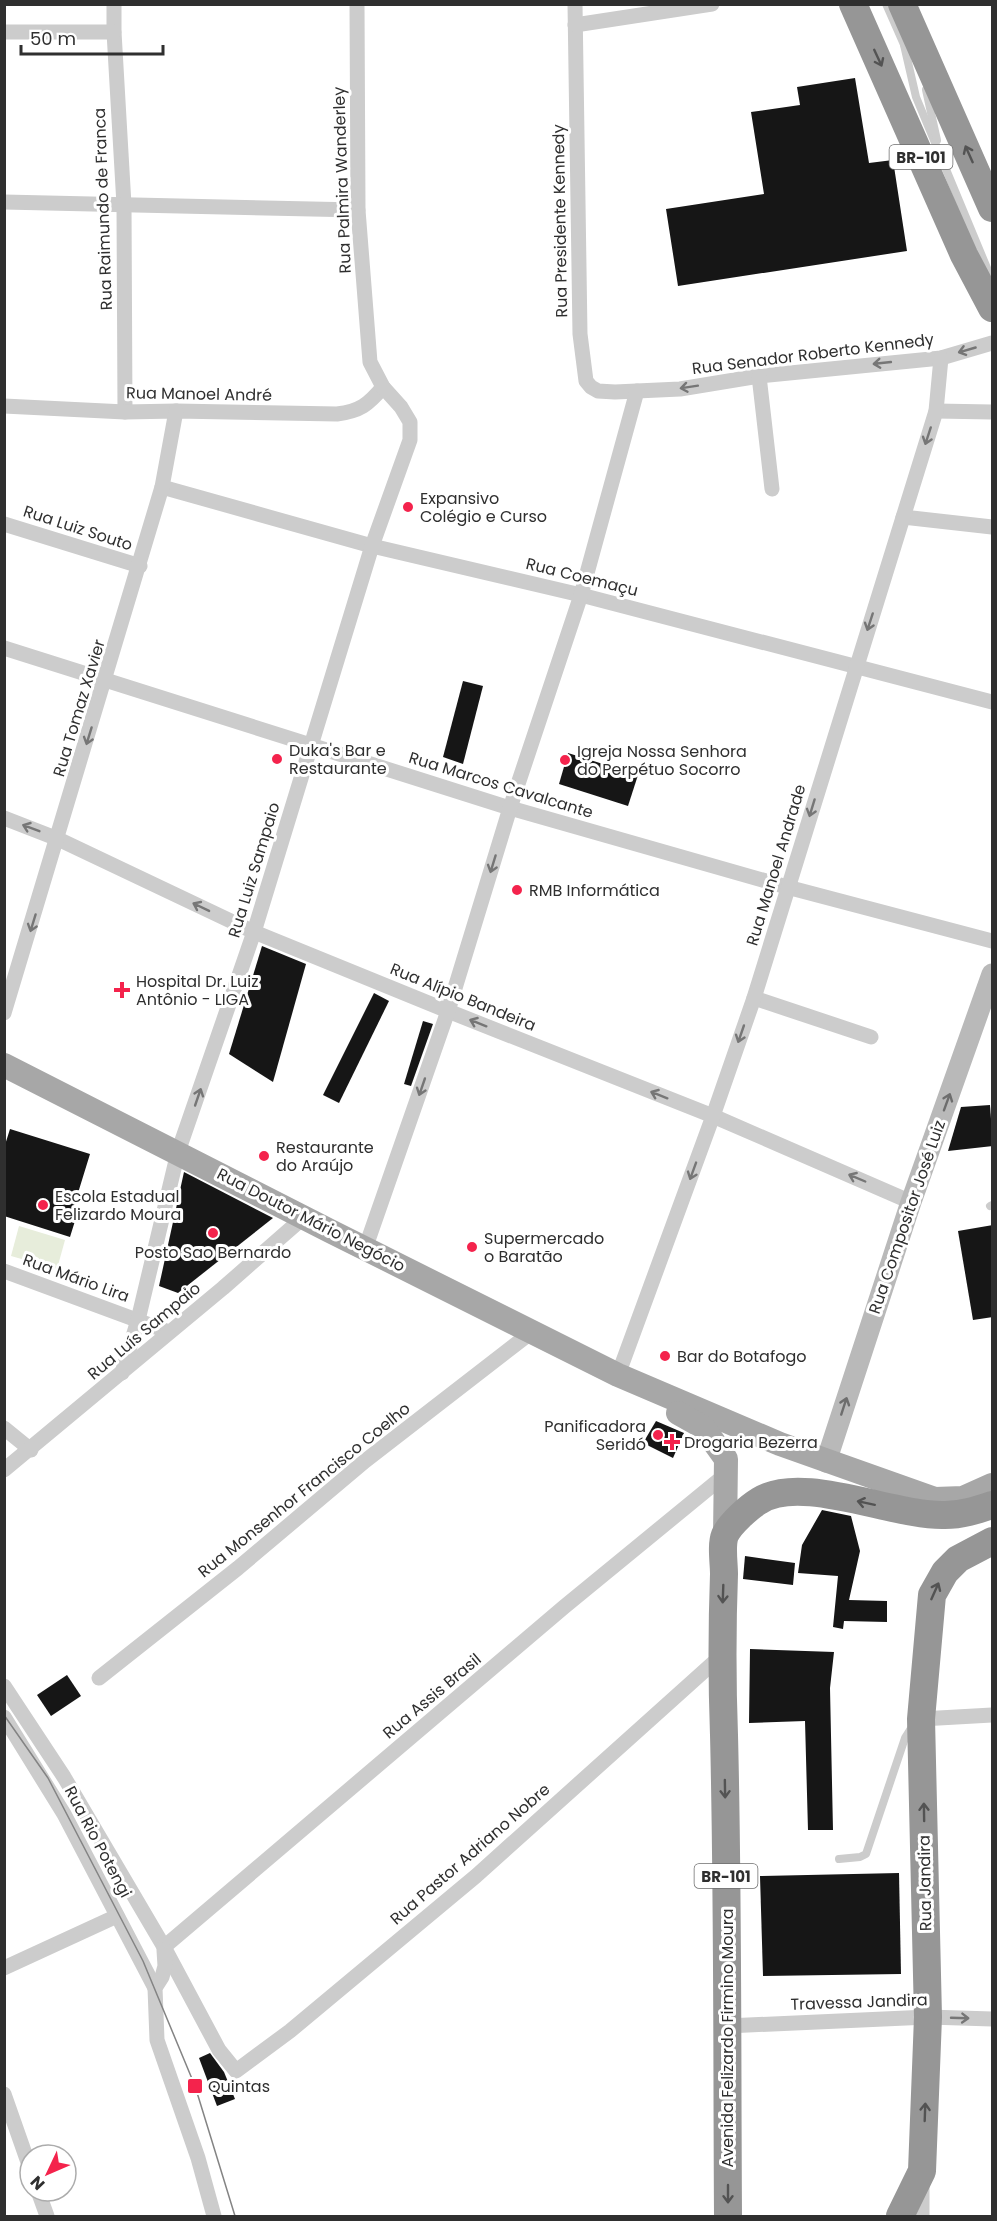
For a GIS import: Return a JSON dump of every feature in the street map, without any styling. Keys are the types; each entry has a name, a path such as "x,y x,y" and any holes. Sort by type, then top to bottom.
{"highway":[{"name":"BR-101","path":"853,4 964,255 993,308"},
{"name":"BR-101","path":"902,4 993,208"},
{"path":"725,1536 741,1515 761,1499 787,1492 804,1491 834,1495 867,1504 924,1514 945,1515 986,1505"},
{"name":"Avenida Felizardo Firmino Moura","path":"725,1536 722,1655 726,1842 728,2217"},
{"name":"Rua Jandira","path":"922,2170 928,2017 921,1719 932,1595 945,1572 958,1560 993,1541"},
{"path":"900,2217 922,2170"}],"main road":[{"name":"Rua Doutor Mário Negócio","path":"4,1065 618,1375 826,1462 935,1499 963,1498 993,1485"},
{"name":"Rua Doutor Mário Negócio","path":"618,1375 703,1427 726,1459 725,1536"}],"street":[{"name":"Rua Raimundo de Franca","path":"114,4 124,205 125,412"},
{"name":"Rua Palmira Wanderley","path":"357,4 358,210 370,362 383,387"},
{"name":"Rua Presidente Kennedy","path":"575,4 580,334 586,381 598,391 637,391"},
{"path":"575,25 712,4"},
{"path":"4,32 114,32"},
{"path":"4,202 358,210"},
{"name":"Rua Senador Roberto Kennedy","path":"637,391 680,389 759,376 941,358 993,343"},
{"name":"Rua Manoel Andrade","path":"618,1375 754,998 936,411 941,358"},
{"path":"759,376 772,489"},
{"name":"Rua Manoel André","path":"4,406 125,412 337,414 352,412 370,403 383,387"},
{"name":"Rua Luiz Sampaio","path":"122,1373 138,1320 178,1152 254,932 372,546 410,440 410,422 401,407 383,387"},
{"path":"365,1249 448,1011 510,808 581,595 637,391"},
{"name":"Rua Tomaz Xavier","path":"4,1013 140,566 162,487 176,411"},
{"path":"936,411 993,412"},
{"name":"Rua Coemaçu","path":"162,487 372,546 581,595 993,702"},
{"path":"903,517 993,527"},
{"name":"Rua Luiz Souto","path":"4,524 140,566"},
{"name":"Rua Marcos Cavalcante","path":"4,648 510,808 787,887 993,941"},
{"name":"Rua Alípio Bandeira","path":"4,818 58,838 254,932 713,1116 911,1202"},
{"name":"Rua Compositor José Luiz","path":"826,1462 911,1202 993,974"},
{"path":"754,998 871,1037"},
{"name":"Rua Luís Sampaio","path":"4,1470 122,1373 304,1216"},
{"name":"Rua Mário Lira","path":"4,1271 169,1332"},
{"name":"Rua Monsenhor Francisco Coelho","path":"99,1678 238,1568 365,1461 533,1331"},
{"path":"4,1428 31,1450"},
{"name":"Rua Assis Brasil","path":"164,1947 564,1607 725,1475"},
{"name":"Rua Pastor Adriano Nobre","path":"235,2071 290,2031 476,1876 722,1655"},
{"name":"Rua Rio Potengi","path":"4,1686 64,1777 164,1947 219,2050 235,2071"},
{"path":"921,1719 993,1715"},
{"name":"Rua Rio Potengi","path":"4,1717 64,1814 155,1988 159,2050 198,2158 214,2217"},
{"path":"4,1968 117,1916"},
{"name":"Rua Rio Potengi","path":"155,1988 165,1966 164,1947"},
{"name":"Travessa Jandira","path":"727,2026 928,2017 993,2019"},
{"path":"4,2094 21,2143"},
{"name":"Rua Jandira","path":"922,2170 922,2217"}],"lane":[{"path":"886,4 927,92 941,159"},
{"path":"904,45 916,97 993,280"},
{"path":"978,245 993,265"},
{"path":"839,1859 860,1857 866,1854 905,1738 914,1722 921,1719"}],"green space":[{"path":"19,1226 65,1240 57,1269 11,1256"}],"building":[{"path":"855,78 869,163 893,160 907,251 678,286 666,209 764,194 751,112 800,105 797,87"},
{"path":"463,681 483,686 463,764 443,757"},
{"path":"568,753 638,775 628,806 559,784"},
{"path":"262,946 306,964 273,1082 229,1054"},
{"path":"374,993 389,1001 339,1103 323,1095"},
{"path":"423,1021 433,1024 411,1086 404,1084"},
{"path":"990,1105 993,1146 948,1151 961,1107"},
{"path":"10,1129 90,1154 74,1206 79,1208 70,1237 4,1216 4,1148"},
{"name":"Posto Sao Bernardo","path":"184,1172 273,1218 178,1293 159,1286"},
{"path":"993,1225 993,1317 973,1320 958,1231"},
{"path":"656,1421 684,1433 673,1458 643,1443"},
{"path":"822,1510 851,1516 860,1551 849,1600 887,1601 887,1622 844,1621 843,1629 833,1627 838,1576 798,1573 802,1545"},
{"path":"745,1556 795,1563 793,1585 743,1579"},
{"path":"750,1649 834,1652 830,1688 833,1830 808,1830 805,1721 749,1723"},
{"path":"67,1675 81,1696 51,1716 37,1695"},
{"path":"899,1873 901,1974 763,1976 760,1876"},
{"name":"Quintas","path":"210,2053 224,2072 235,2099 217,2106 199,2058"}],"tram line":[{"path":"4,1715 48,1778 143,1961 195,2086 235,2216"}],"place":[{"name":"Expansivo Colégio e Curso","path":"408,507"},
{"name":"Duka's Bar e Restaurante","path":"277,759"},
{"name":"Igreja Nossa Senhora do Perpétuo Socorro","path":"565,760"},
{"name":"RMB Informática","path":"517,890"},
{"name":"Hospital Dr. Luiz Antônio - LIGA","path":"122,990"},
{"name":"Restaurante do Araújo","path":"264,1156"},
{"name":"Escola Estadual Felizardo Moura","path":"43,1205"},
{"name":"Posto Sao Bernardo","path":"213,1233"},
{"name":"Supermercado o Baratão","path":"472,1247"},
{"name":"Bar do Botafogo","path":"665,1356"},
{"name":"Panificadora Seridó","path":"658,1435"},
{"name":"Drogaria Bezerra","path":"672,1442"},
{"name":"Quintas","path":"195,2086"}]}
